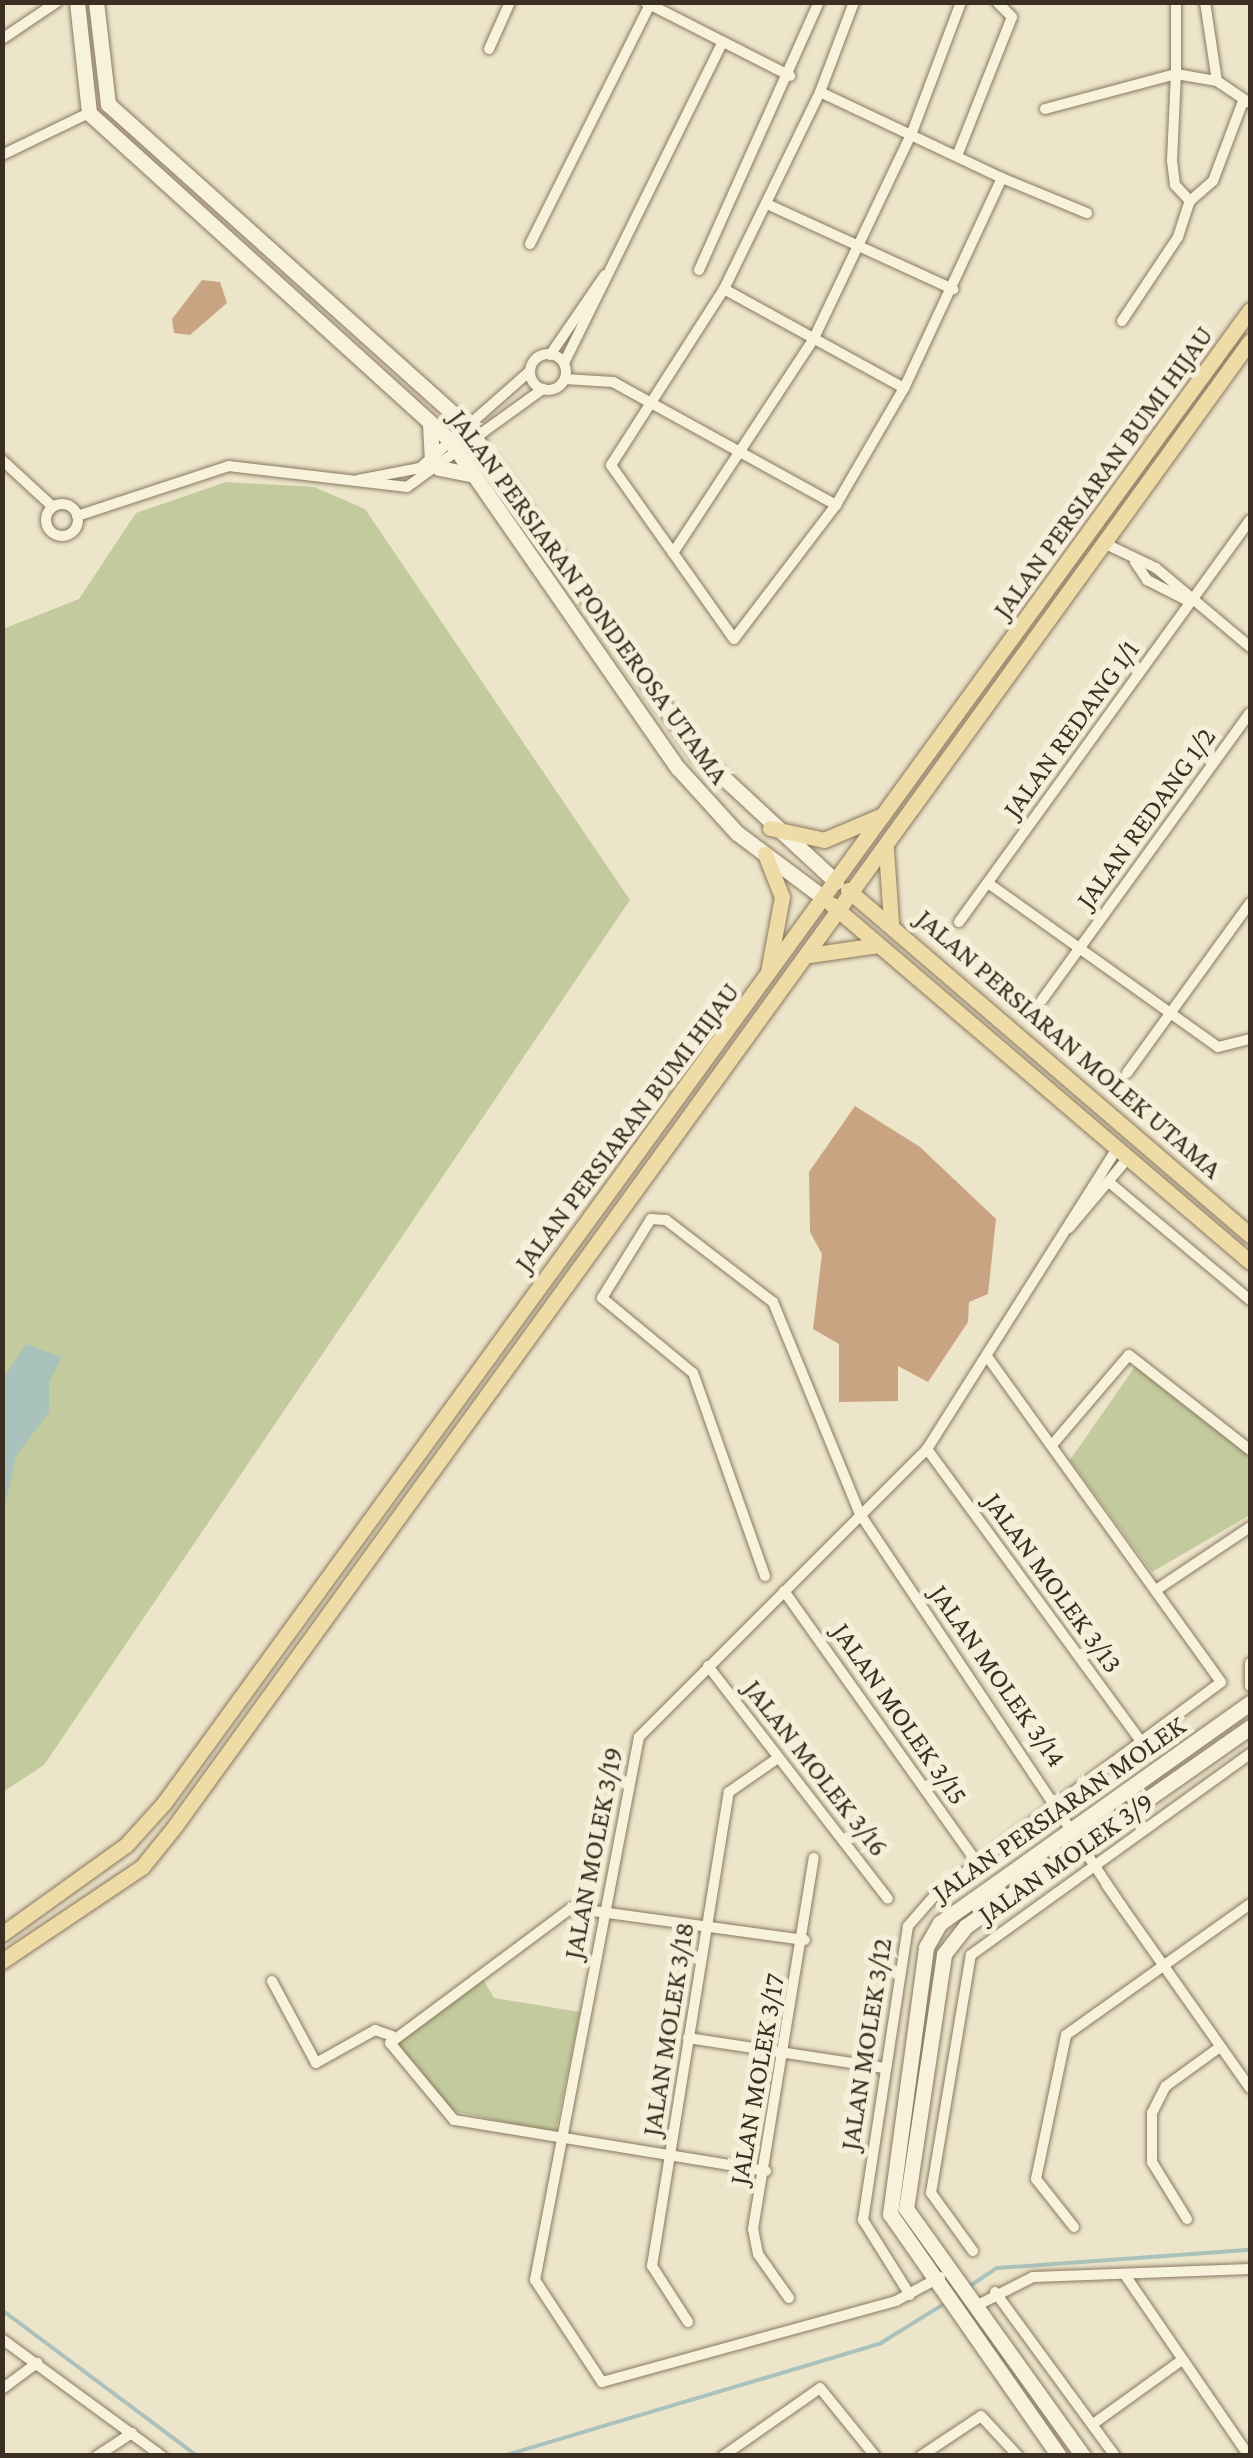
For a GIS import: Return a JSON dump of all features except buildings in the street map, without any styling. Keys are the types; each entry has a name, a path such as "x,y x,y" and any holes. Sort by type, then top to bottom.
{"main road":[{"path":"77,2 89,112"},
{"name":"JALAN PERSIARAN PONDEROSA UTAMA","path":"96,2 108,104 470,431 698,754 770,828 836,882"},
{"name":"JALAN PERSIARAN PONDEROSA UTAMA","path":"89,112 426,416 453,445 678,768 765,854 824,898"},
{"name":"JALAN PERSIARAN BUMI HIJAU","path":"2,1934 126,1845 164,1803 505,1332 766,981 1250,310"},
{"name":"JALAN PERSIARAN BUMI HIJAU","path":"2,1961 142,1866 519,1346 1110,546 1250,341"},
{"path":"426,416 435,463 472,476"},
{"path":"1110,546 1103,528 1122,489"},
{"path":"1052,584 1095,541 1110,546"},
{"path":"770,828 824,840 884,814"},
{"path":"887,845 891,922"},
{"path":"765,854 782,897 766,981"},
{"name":"JALAN PERSIARAN MOLEK UTAMA","path":"836,882 891,922 1250,1235"},
{"name":"JALAN PERSIARAN MOLEK UTAMA","path":"824,898 1250,1262"},
{"path":"806,956 853,942 882,946"},
{"path":"585,1224 600,1238"},
{"path":"505,1332 519,1336 519,1346"},
{"name":"JALAN PERSIARAN MOLEK","path":"1059,2456 936,2288 888,2205 929,1936 1250,1703"},
{"name":"JALAN PERSIARAN MOLEK","path":"1083,2456 951,2275 906,2204 944,1954 966,1926 1250,1727"}],"street":[{"path":"2,40 56,2"},
{"path":"489,49 510,2"},
{"path":"699,270 790,76 820,2"},
{"path":"854,2 820,92 724,289 657,406 612,465 734,639 836,505 904,388 1002,178"},
{"path":"673,553 746,454 814,338 911,135 961,2"},
{"path":"957,156 1012,17 997,2"},
{"path":"1176,2 1173,173 1190,201"},
{"path":"1205,2 1217,80"},
{"path":"530,244 649,3 790,76"},
{"path":"565,379 564,363 589,320 722,44"},
{"path":"1045,109 1176,74 1217,80 1247,102 1212,181 1190,201 1178,236 1122,321"},
{"path":"820,92 1002,178 1087,213"},
{"path":"2,155 89,112"},
{"path":"768,204 953,288"},
{"path":"2,460 53,507 78,516 229,466 408,487 470,431 492,400 550,355 612,267"},
{"path":"724,289 904,388"},
{"path":"577,312 589,320"},
{"path":"564,332 578,340"},
{"path":"550,355 564,363"},
{"path":"530,371 542,389"},
{"path":"470,431 504,417 542,389 565,379 614,382 836,505"},
{"path":"492,400 504,417"},
{"path":"53,507 46,521 56,534 71,533 78,516"},
{"name":"JALAN REDANG 1/1","path":"959,922 1250,520"},
{"path":"1110,546 1136,562 1146,580 1190,602 1250,646"},
{"name":"JALAN REDANG 1/2","path":"1078,950 1250,713"},
{"path":"988,883 1218,1046 1250,1039"},
{"path":"1126,1072 1250,903"},
{"path":"1042,1000 1078,950"},
{"name":"JALAN MOLEK 3/19","path":"1069,1228 1110,1182 1122,1153"},
{"name":"JALAN MOLEK 3/19","path":"910,2296 602,2382 535,2280 639,1737 928,1449 1069,1228 1122,1153"},
{"path":"1110,1182 1250,1300"},
{"name":"JALAN MOLEK 3/14","path":"765,1576 693,1373 602,1298 658,1218 773,1302 860,1514 1074,1828 1162,1968 1250,2088"},
{"path":"1052,1445 1129,1355 1250,1450"},
{"name":"JALAN MOLEK 3/12","path":"910,2296 863,2220 883,2068 908,1926 978,1863 1143,1744 1220,1682 988,1358"},
{"name":"JALAN MOLEK 3/13","path":"928,1449 1143,1744"},
{"path":"1156,1590 1250,1527"},
{"name":"JALAN MOLEK 3/15","path":"784,1591 978,1863"},
{"path":"1250,1663 1250,1686"},
{"name":"JALAN MOLEK 3/16","path":"708,1666 888,1899"},
{"name":"JALAN MOLEK 3/9","path":"974,2250 931,2193 969,1960 1250,1754"},
{"name":"JALAN MOLEK 3/18","path":"688,2322 652,2266 688,2038 729,1792 778,1758"},
{"name":"JALAN MOLEK 3/17","path":"789,2298 753,2242 786,2054 814,1858"},
{"path":"1074,2226 1036,2179 1055,2055 1066,2035 1250,1904"},
{"path":"392,2036 552,1918 604,1908 804,1940"},
{"path":"272,1980 316,2063 375,2030 392,2036"},
{"path":"392,2036 402,2066 454,2120 766,2170"},
{"path":"688,2038 883,2068"},
{"path":"1187,2219 1152,2162 1152,2113 1166,2086 1220,2047"},
{"path":"972,2304 1034,2276 1249,2272"},
{"path":"910,2296 936,2288 951,2275"},
{"path":"1125,2275 1249,2456"},
{"path":"995,2292 1115,2456"},
{"path":"2,2339 162,2456"},
{"path":"1092,2424 1182,2360"},
{"path":"2,2388 37,2363"},
{"path":"731,2453 820,2388 875,2456"},
{"path":"921,2456 980,2416 1018,2456"},
{"path":"98,2456 132,2433"}],"green space":[{"path":"226,482 314,487 365,509 630,900 44,1765 3,1792 3,629 79,599 136,513"},
{"path":"1136,1365 1250,1457 1250,1515 1152,1572 1070,1460"},
{"path":"481,1976 494,1998 580,2012 555,2133 444,2109 395,2041"}],"water":[{"path":"26,1344 62,1357 49,1382 49,1412 16,1457 3,1517 3,1379"}],"waterway":[{"path":"967,2288 997,2268 1250,2250"},
{"path":"503,2456 881,2343 947,2302"},
{"path":"2,2310 197,2456"}]}
